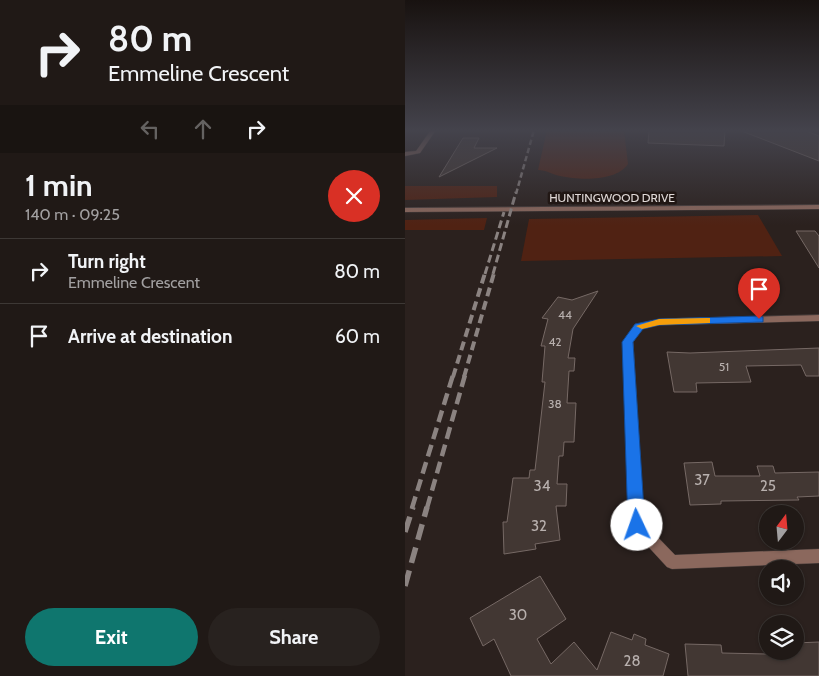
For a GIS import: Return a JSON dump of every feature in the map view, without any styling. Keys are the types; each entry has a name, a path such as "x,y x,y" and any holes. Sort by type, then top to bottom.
{"street":[{"name":"HUNTINGWOOD DRIVE","path":"405,210 819,207"},
{"path":"819,318 659,322 639,327 627,342 637,525 672,562 819,556"}],"shaded area":[{"path":"540,162 628,162 628,164 615,174 587,179 538,170"},
{"path":"405,186 497,186 497,197 405,200"},
{"path":"758,215 782,256 521,261 529,219"},
{"path":"487,218 484,230 405,230 405,220"}],"building":[{"path":"449,162 470,162 439,177"},
{"path":"796,231 815,231 819,236 819,268"},
{"path":"598,291 573,329 568,358 575,358 574,371 569,371 567,403 576,403 574,442 564,442 563,456 559,456 557,484 567,484 566,506 556,506 560,540 535,544 536,549 504,554 503,522 507,522 513,478 529,478 530,470 535,470 545,382 542,382 545,346 541,346 548,319 542,318 558,297 572,300"},
{"path":"819,348 819,376 806,376 801,365 746,366 751,382 696,383 697,392 674,392 667,352 690,353"},
{"path":"712,462 715,476 760,476 757,466 773,466 775,473 819,472 819,496 797,497 799,500 721,501 721,504 690,505 684,463"},
{"path":"540,576 566,619 537,639 551,664 574,642 597,670 611,632 632,640 634,634 646,639 645,645 669,654 663,676 511,676 494,639 483,646 470,618"},
{"path":"819,642 819,676 688,676 685,644 721,645 722,653 759,654 759,660 804,660 804,643"}],"railway":[{"path":"516,194 525,162"},
{"path":"493,274 516,192"},
{"path":"485,274 504,212"},
{"path":"453,377 485,273"},
{"path":"464,377 494,273"},
{"path":"412,508 453,375"},
{"path":"427,508 465,375"},
{"path":"405,532 413,507"},
{"path":"405,586 427,507"}],"slow traffic":[{"path":"642,326 659,322 706,321"}],"route":[{"path":"637,525 627,342 639,327 659,322 759,319"}]}
